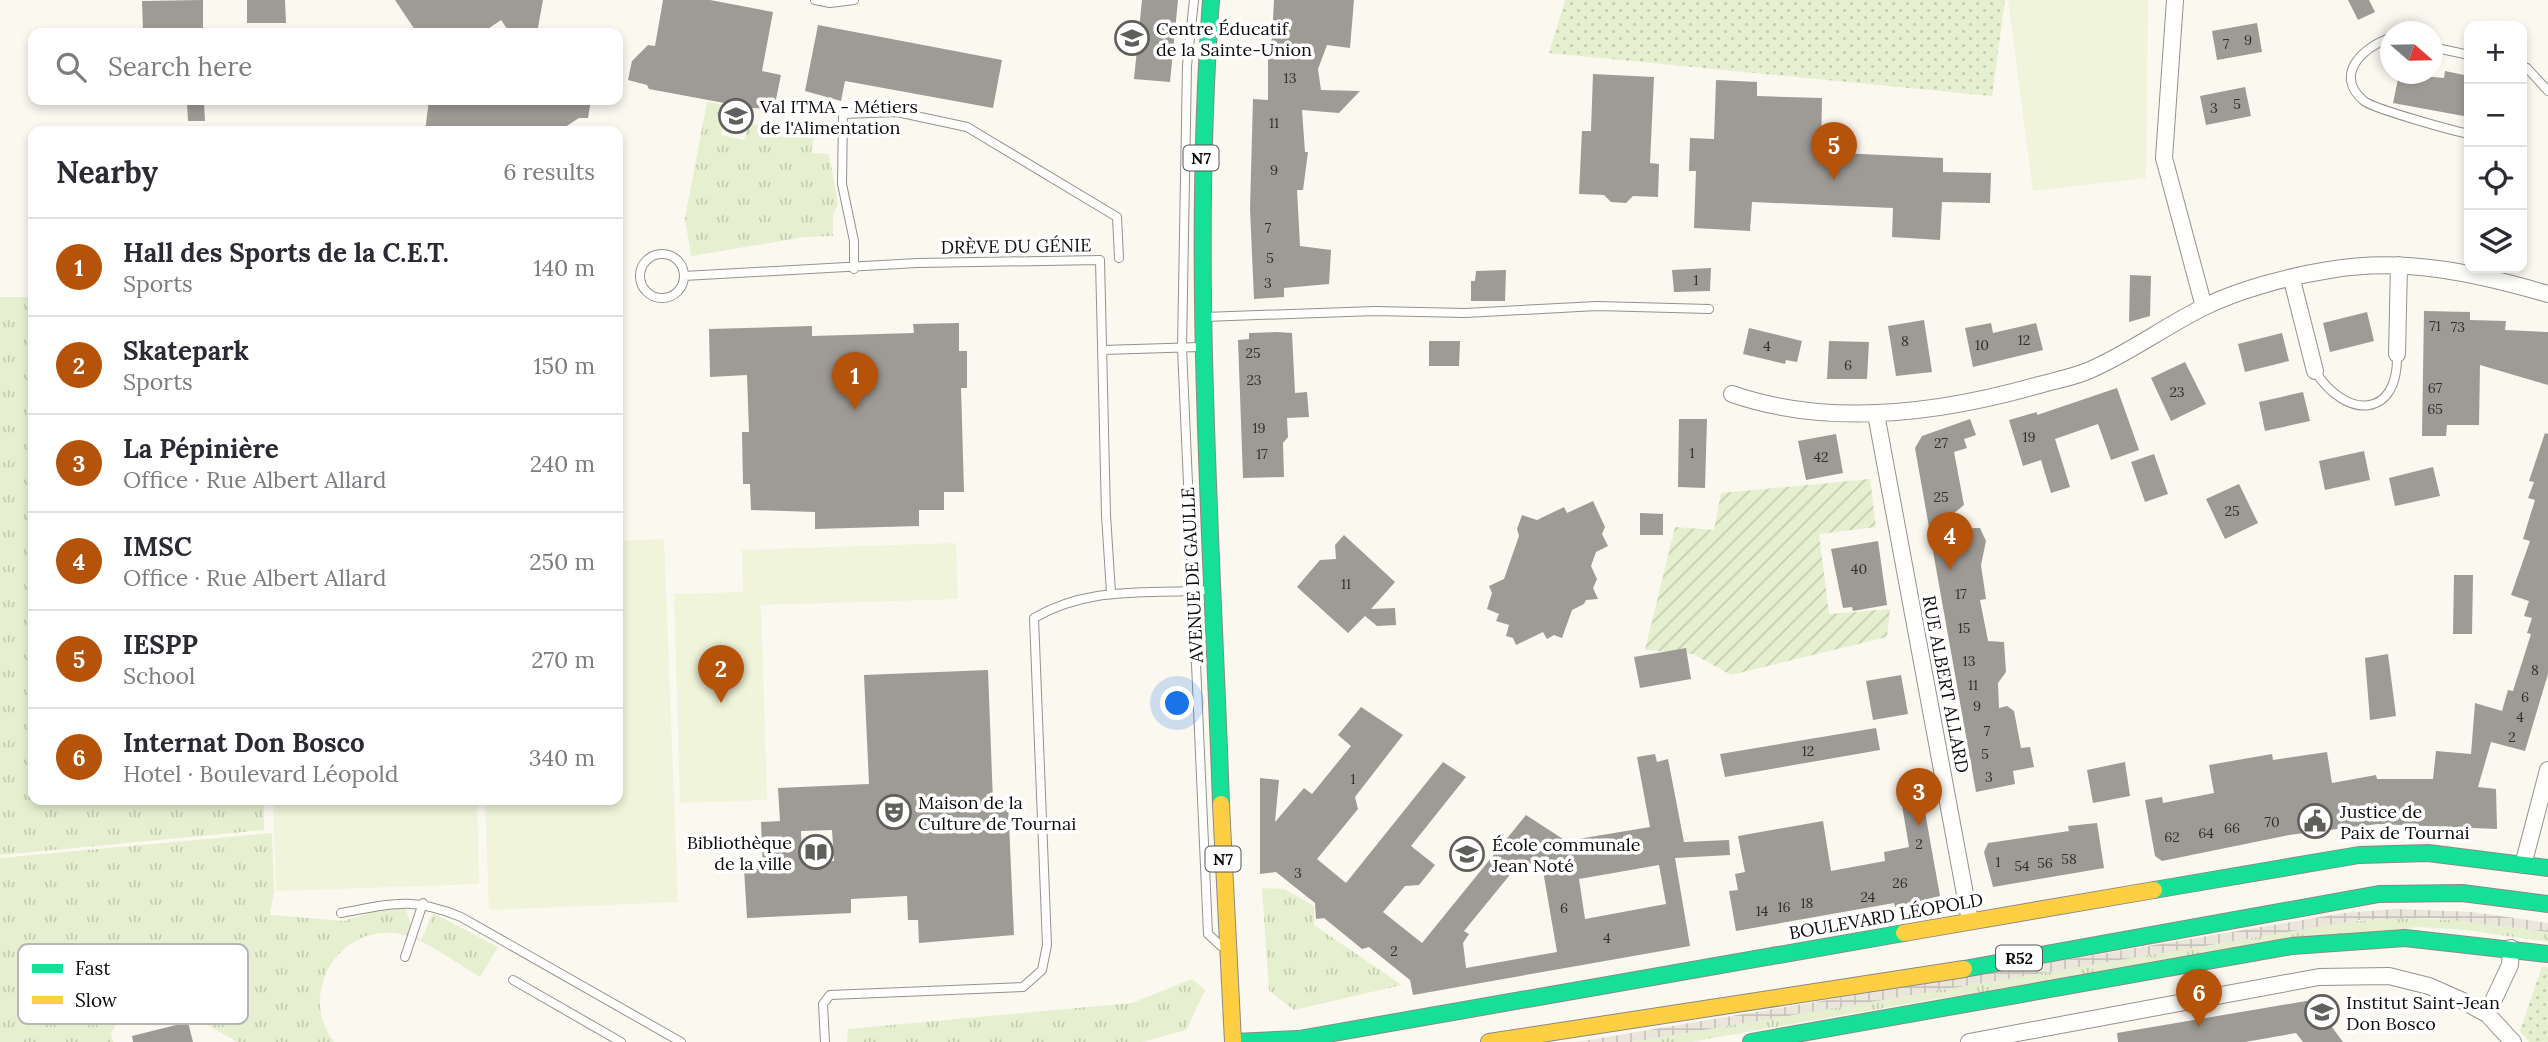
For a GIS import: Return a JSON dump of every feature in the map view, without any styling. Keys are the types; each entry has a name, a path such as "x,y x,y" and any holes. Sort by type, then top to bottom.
{"main road":[{"name":"N7","path":"1201,317 1200,200 1211,0"},
{"name":"AVENUE DE GAULLE","path":"1201,317 1226,950 1233,1042"},
{"name":"BOULEVARD LÉOPOLD","path":"1233,1042 1299,1039 2359,855 2428,853 2548,868"},
{"name":"R52","path":"1489,1042 1896,981 2379,894 2462,893 2548,904"},
{"name":"R52","path":"1751,1042 2213,957 2292,946 2405,938 2548,954"}],"street":[{"path":"2175,0 2164,158 2204,307"},
{"path":"2397,354 2399,265"},
{"path":"1732,394 1765,406 1825,415 1876,414 1989,399 2090,370 2204,307 2239,293 2327,270 2399,265 2462,272 2548,294"},
{"path":"2292,280 2315,371"},
{"name":"RUE ALBERT ALLARD","path":"1876,414 1970,921"},
{"path":"2523,864 2548,770"},
{"path":"2487,1014 2510,965 2511,948"},
{"path":"1969,1042 2319,977 2389,976 2429,986 2487,1014 2513,1042"}],"lane":[{"path":"816,0 830,3 854,0"},
{"path":"1194,0 1187,66 1182,348 1208,934 1226,950"},
{"path":"2380,42 2364,49 2352,69 2353,87 2365,102 2464,132"},
{"path":"2443,49 2464,54"},
{"path":"2527,72 2548,91"},
{"path":"854,269 854,241 842,184 843,114 897,111 967,127 1117,217 1119,258"},
{"path":"663,254 680,264 684,276 678,290 665,297 658,297 646,290 640,276 645,263 663,254"},
{"name":"DRÈVE DU GÉNIE","path":"684,276 854,269 917,263 1100,260 1105,515 1111,593"},
{"path":"1201,317 1375,311 1465,313 1597,306 1709,309"},
{"path":"1102,350 1202,347"},
{"path":"2315,371 2326,388 2339,399 2352,406 2364,407 2386,396 2394,386 2397,354"},
{"path":"825,1042 823,1004 830,995 1023,987 1042,970 1047,945 1034,618 1060,604 1111,593 1213,590"},
{"path":"341,913 405,902 423,903 461,916 681,1042"},
{"path":"405,957 423,903"},
{"path":"513,980 620,1042"}],"green space":[{"path":"1565,0 2005,0 1992,96 1549,53"},
{"path":"2008,0 2148,0 2146,178 2033,191"},
{"path":"707,102 727,105 721,135 744,140 749,123 814,136 811,153 829,154 838,204 833,214 833,236 805,237 691,256 685,218"},
{"path":"0,297 28,297 28,805 264,805 264,830 0,855"},
{"path":"1870,479 1876,527 1819,534 1829,614 1890,609 1887,637 1731,675 1693,654 1645,650 1675,527 1714,530 1721,493"},
{"path":"664,539 678,902 489,910 485,805 623,805 623,541"},
{"path":"956,543 958,599 761,605 767,800 680,803 674,594 743,592 742,550"},
{"path":"273,805 477,805 479,884 276,891"},
{"path":"272,833 274,891 270,915 344,921 394,905 406,909 413,933 421,940 433,913 498,947 480,977 415,939 394,933 373,934 355,941 340,953 329,968 322,986 320,1005 324,1024 334,1042 238,1042 205,1024 248,1024 248,944 18,944 18,1024 116,1024 111,1033 113,1042 0,1042 0,858"},
{"path":"1262,888 1284,889 1314,906 1314,925 1402,985 1294,1010 1269,991"},
{"path":"2399,918 2454,920 2548,932 2548,942 2466,930 2417,927 1930,1000 1690,1042 1632,1042 2330,923"},
{"path":"2542,966 2548,968 2548,1042 2529,1042 2520,1031"},
{"path":"1192,979 1205,990 1186,1030 1142,1042 847,1042 848,1029 1132,1003"}],"shaded area":[{"path":"2396,909 2473,912 2548,923 2548,932 2436,918 2359,920 1632,1042 1577,1042 2344,913"}],"building":[{"path":"203,0 203,28 143,28 142,1"},
{"path":"247,0 285,0 286,23 247,23"},
{"path":"395,0 543,0 538,28 507,28 501,20 489,28 414,28"},
{"path":"663,0 710,0 773,12 762,71 781,75 774,109 751,108 649,89 647,85 628,80 632,61 648,45 655,46"},
{"path":"1142,0 1178,0 1170,82 1134,79"},
{"path":"1274,0 1354,0 1350,48 1327,45 1318,69 1321,90 1360,91 1339,113 1302,110 1305,152 1308,152 1303,190 1297,190 1300,246 1331,250 1329,284 1284,288 1284,297 1254,299 1250,209 1253,99 1268,100 1268,43 1272,39"},
{"path":"2348,0 2369,0 2375,12 2358,20"},
{"path":"2257,23 2262,52 2217,60 2212,31"},
{"path":"818,25 1002,60 993,108 845,81 841,101 805,91"},
{"path":"2445,71 2464,75 2464,116 2393,103 2397,84 2443,84"},
{"path":"1593,74 1654,77 1650,163 1659,164 1658,197 1633,196 1626,203 1611,202 1604,195 1579,194 1582,131 1591,131"},
{"path":"1716,80 1757,82 1757,96 1822,98 1821,152 1943,158 1943,172 1991,173 1990,203 1942,202 1940,240 1892,237 1893,208 1752,202 1750,231 1694,228 1696,171 1689,171 1690,138 1714,139"},
{"path":"2245,87 2251,116 2206,125 2200,96"},
{"path":"187,105 204,105 205,121 188,121"},
{"path":"428,105 590,105 588,118 579,118 567,126 426,126"},
{"path":"1711,268 1710,291 1674,292 1672,270"},
{"path":"1506,270 1505,301 1471,301 1471,281 1475,281 1476,271"},
{"path":"2130,275 2151,276 2150,316 2129,322"},
{"path":"2424,311 2470,312 2470,320 2506,321 2505,330 2548,332 2548,385 2480,365 2479,425 2447,425 2446,436 2422,436"},
{"path":"2367,312 2374,341 2330,352 2323,323"},
{"path":"1924,320 1932,372 1896,376 1888,326"},
{"path":"959,323 959,351 967,351 967,388 961,388 964,492 944,492 944,510 919,510 919,526 815,529 815,512 751,510 750,484 743,484 742,432 749,432 747,375 710,377 709,329 812,326 812,336 914,333 913,324"},
{"path":"1991,323 1993,333 2036,323 2043,350 1973,367 1965,328"},
{"path":"1749,328 1802,341 1797,362 1786,360 1785,364 1743,354"},
{"path":"1249,333 1292,333 1295,393 1307,392 1309,417 1287,418 1288,437 1283,443 1284,477 1243,478 1238,340 1249,339"},
{"path":"2282,333 2289,361 2245,372 2238,344"},
{"path":"1429,341 1460,341 1459,366 1429,366"},
{"path":"1829,341 1869,342 1867,379 1827,379"},
{"path":"2185,362 2206,404 2171,421 2151,378"},
{"path":"2117,388 2139,450 2111,460 2098,424 2055,439 2070,487 2051,493 2041,460 2023,466 2009,420 2037,412 2037,415"},
{"path":"2303,392 2310,421 2265,431 2259,402"},
{"path":"1679,419 1707,419 1705,488 1678,487"},
{"path":"1970,419 1976,435 1964,439 1967,448 1954,452 1964,505 1930,533 1915,448 1922,436"},
{"path":"2545,433 2548,434 2548,674 2525,751 2491,742 2478,787 2496,789 2497,829 2378,824 2289,835 2162,861 2155,856 2145,800 2162,797 2163,803 2214,793 2209,765 2272,754 2273,760 2327,752 2332,783 2376,775 2377,779 2433,779 2436,751 2471,754 2475,703 2502,711 2508,690 2513,691 2531,634 2527,633 2532,618 2524,616 2529,601 2511,595 2530,541 2523,539 2535,500 2528,498 2534,482 2529,481"},
{"path":"1836,434 1843,473 1806,480 1798,441"},
{"path":"2364,451 2370,480 2325,490 2319,461"},
{"path":"2154,454 2168,494 2145,502 2131,462"},
{"path":"2433,467 2440,496 2395,506 2389,478"},
{"path":"2239,484 2258,523 2225,539 2206,499"},
{"path":"1593,501 1605,527 1602,534 1608,546 1596,552 1591,566 1597,579 1593,588 1598,599 1586,600 1572,610 1562,638 1554,635 1547,639 1543,632 1516,645 1513,638 1506,636 1509,625 1496,621 1499,614 1487,609 1492,593 1489,586 1504,579 1519,536 1517,529 1522,515 1537,520 1564,507 1567,513"},
{"path":"1640,513 1663,514 1663,535 1640,535"},
{"path":"1980,528 1986,541 1981,565 1986,599 1980,600 1988,641 2004,642 2006,672 1998,683 1999,708 2007,706 2014,711 2021,748 2030,747 2034,767 2013,771 2015,784 1976,792 1931,540"},
{"path":"1344,535 1395,582 1371,609 1395,608 1396,625 1377,626 1365,616 1348,633 1297,587 1320,560 1336,559 1335,545"},
{"path":"1878,541 1887,605 1853,611 1852,607 1843,608 1831,549"},
{"path":"2454,575 2473,575 2472,634 2453,634"},
{"path":"1686,648 1691,679 1640,688 1634,657"},
{"path":"2388,654 2396,716 2370,720 2365,658"},
{"name":"Maison de la Culture de Tournai","path":"988,670 993,802 1008,801 1014,935 919,943 918,920 908,920 907,896 851,899 851,913 747,918 744,869 763,869 761,822 780,821 778,788 869,784 864,675","holes":["832,830 834,861 802,863 801,831"]},
{"path":"1901,675 1908,714 1873,720 1866,681"},
{"name":"École communale Jean Noté","path":"1361,707 1403,735 1355,797 1358,809 1317,859 1346,883 1443,762 1466,777 1411,846 1435,865 1419,885 1405,886 1383,912 1422,943 1526,815 1566,841 1650,827 1637,757 1655,754 1657,762 1668,759 1684,842 1729,840 1730,855 1675,858 1690,946 1413,995 1410,980 1369,947 1362,949 1324,918 1316,919 1315,903 1276,872 1260,874 1260,778 1279,780 1275,822 1304,788 1312,794 1351,746 1338,735","holes":["1541,859 1557,952 1466,968 1463,943 1469,934 1464,931 1522,860 1527,865","1659,865 1666,904 1585,919 1579,879"]},
{"path":"1876,728 1880,750 1725,777 1720,754"},
{"path":"2125,762 2130,796 2093,803 2087,770"},
{"path":"1923,801 1940,896 1895,907 1894,903 1736,931 1729,891 1738,890 1735,874 1745,872 1738,836 1823,821 1831,871 1885,861 1884,852 1909,847 1902,805"},
{"path":"2097,823 2104,868 1993,887 1984,852 1988,843 2069,831 2068,826"},
{"path":"2312,1000 2343,1042 2303,1042 2296,1033 2245,1042 2118,1042 2117,1033"},
{"path":"188,1024 193,1042 133,1042 132,1036"}],"traffic: fast":[{"path":"1211,0 1205,100 1203,302 1221,804"},
{"path":"2154,890 2359,855 2428,853 2548,868"},
{"path":"1964,969 2379,894 2462,893 2548,904"},
{"path":"1234,1042 1299,1039 1904,933"},
{"path":"1751,1042 2292,946 2405,938 2548,954"}],"traffic: slow":[{"path":"1221,804 1233,1042"},
{"path":"1904,933 2154,890"},
{"path":"1489,1042 1964,969"}],"place":[{"name":"Centre Éducatif de la Sainte-Union","path":"1132,38"},
{"name":"Val ITMA - Métiers de l'Alimentation","path":"736,116"},
{"name":"IESPP","path":"1834,180"},
{"name":"Hall des Sports de la C.E.T.","path":"855,410"},
{"name":"IMSC","path":"1950,570"},
{"name":"Skatepark","path":"721,703"},
{"name":"Maison de la Culture de Tournai","path":"894,812"},
{"name":"Justice de Paix de Tournai","path":"2315,821"},
{"name":"La Pépinière","path":"1919,826"},
{"name":"Bibliothèque de la ville","path":"816,852"},
{"name":"École communale Jean Noté","path":"1467,854"},
{"name":"Institut Saint-Jean Don Bosco","path":"2322,1012"},
{"name":"Internat Don Bosco","path":"2199,1027"}]}
